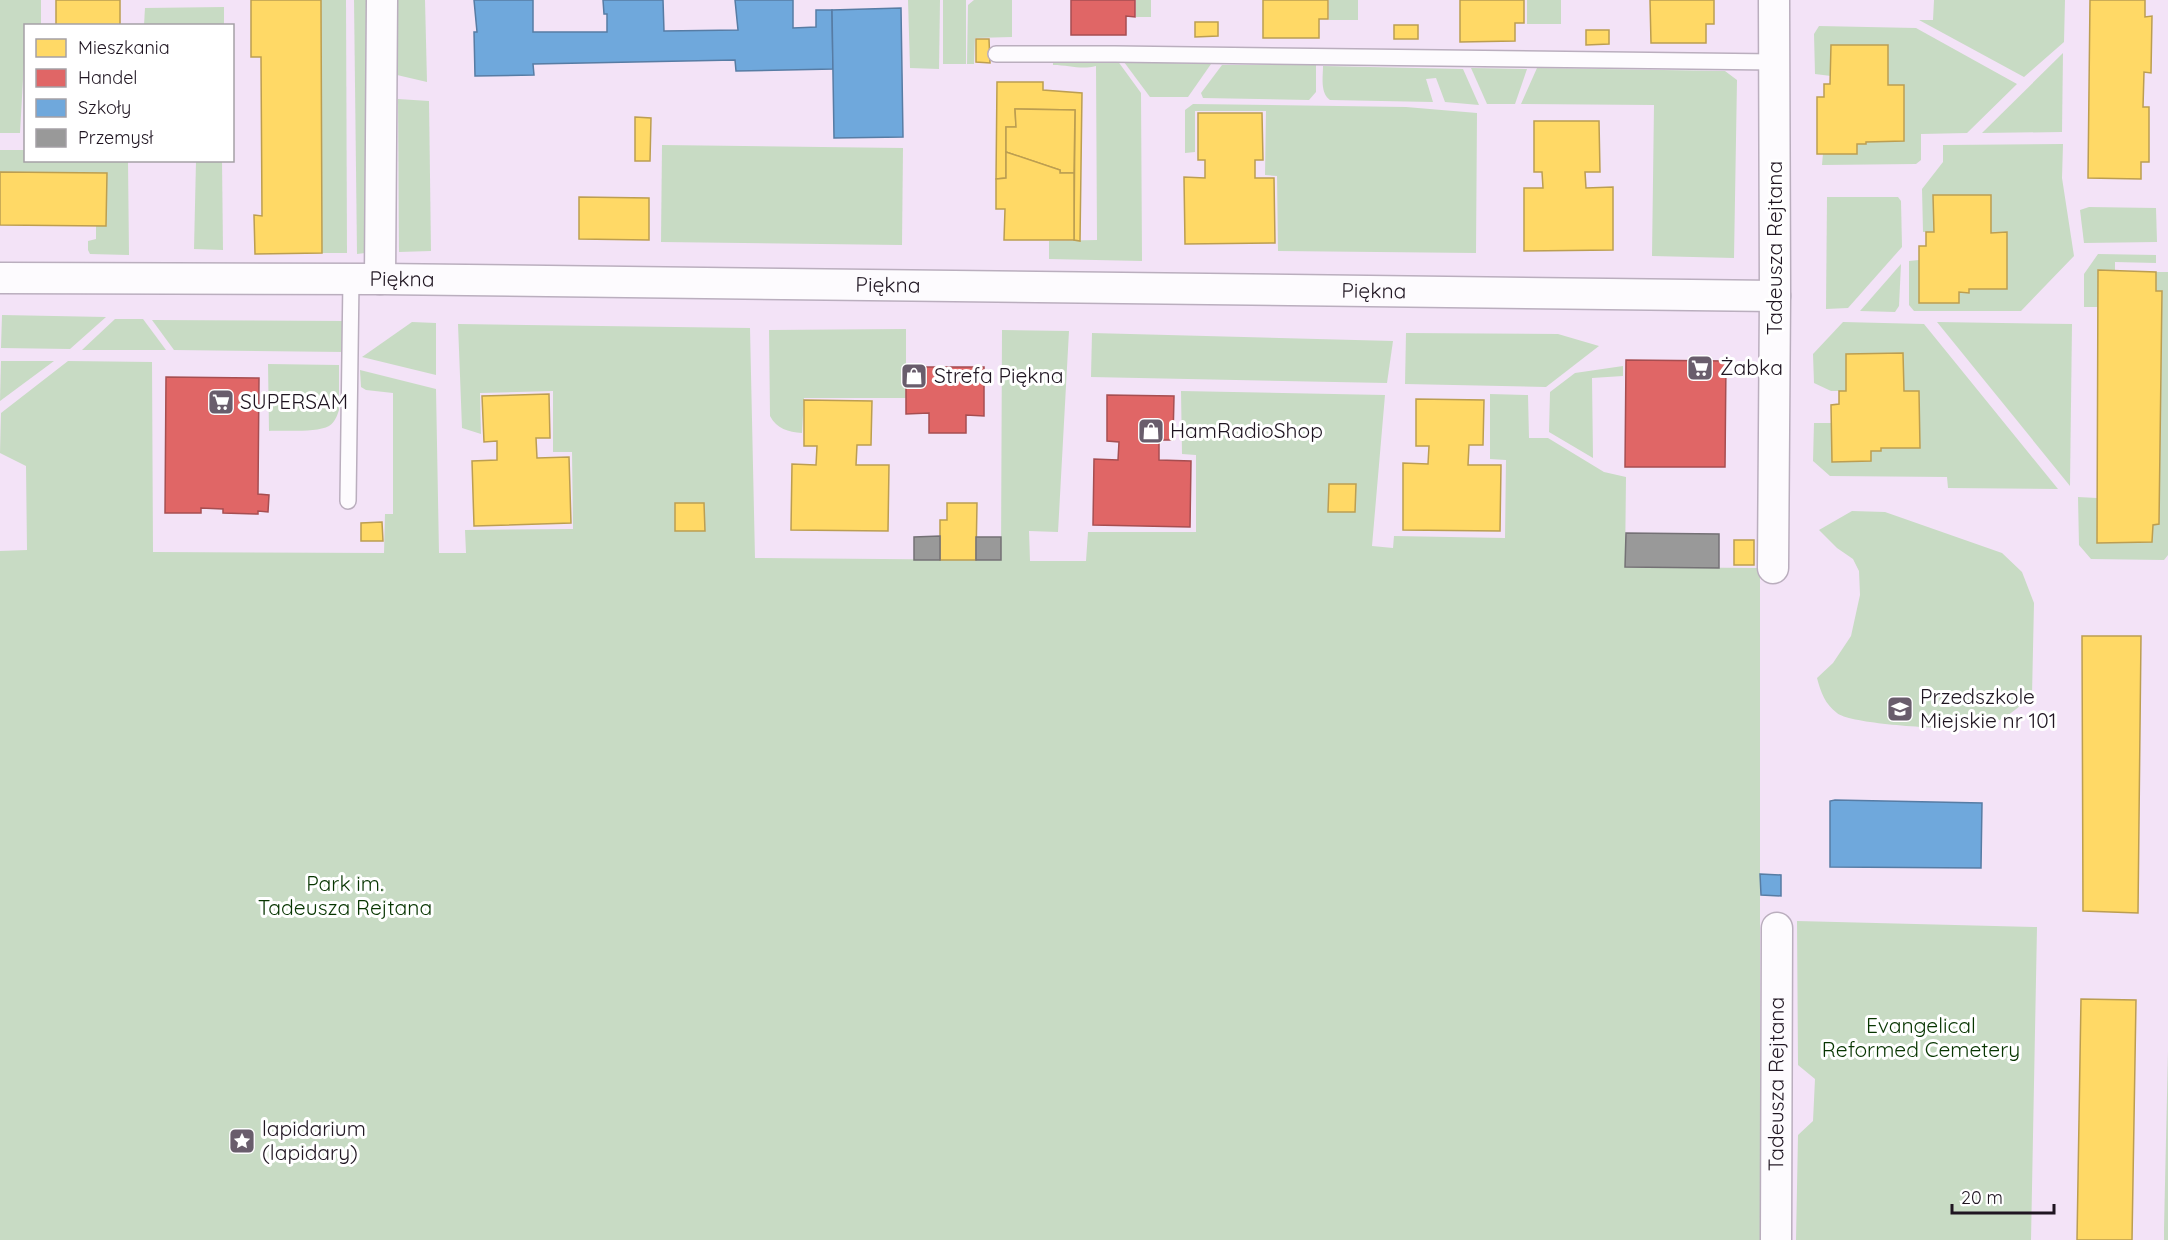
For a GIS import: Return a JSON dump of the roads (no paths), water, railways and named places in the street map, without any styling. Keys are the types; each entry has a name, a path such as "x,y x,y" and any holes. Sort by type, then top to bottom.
{"street":[{"path":"381,279 382,0"},
{"name":"Tadeusza Rejtana","path":"1773,568 1774,0"},
{"name":"Piękna","path":"0,278 381,279 1775,296"},
{"name":"Tadeusza Rejtana","path":"1776,1240 1777,928"}],"lane":[{"path":"996,54 1775,62"},
{"path":"348,501 351,279"}],"place":[{"name":"Żabka","path":"1700,368"},
{"name":"Strefa Piękna","path":"914,376"},
{"name":"SUPERSAM","path":"221,402"},
{"name":"HamRadioShop","path":"1151,431"},
{"name":"Przedszkole Miejskie nr 101","path":"1900,709"},
{"name":"lapidarium (lapidary)","path":"242,1141"}],"park label":[{"name":"Park im. Tadeusza Rejtana","path":"345,896"},
{"name":"Evangelical Reformed Cemetery","path":"1921,1038"}]}
